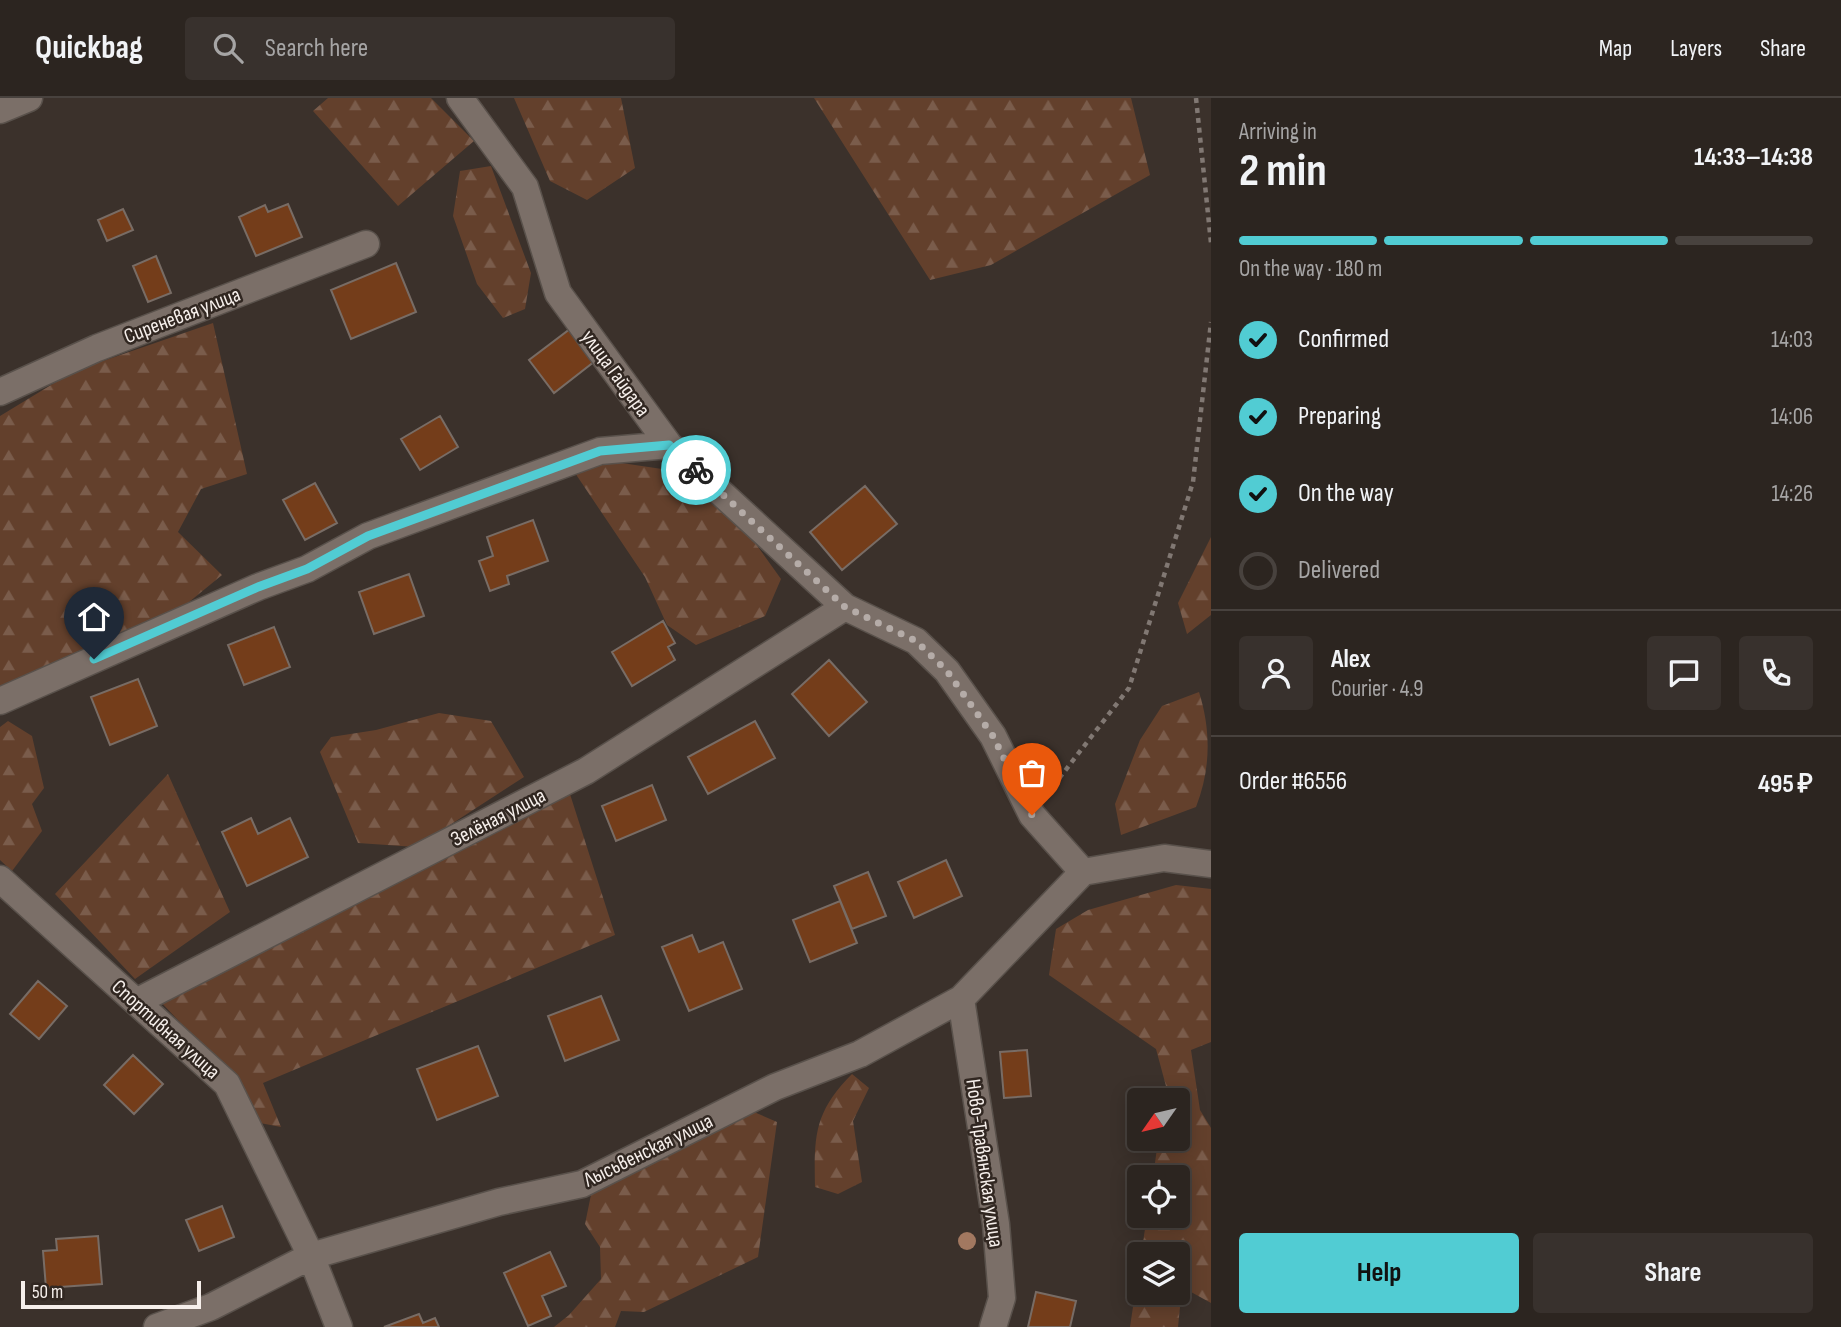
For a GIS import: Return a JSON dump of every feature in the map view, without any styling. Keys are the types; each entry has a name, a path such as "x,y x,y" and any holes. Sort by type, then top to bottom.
{"street":[{"path":"0,110 29,98"},
{"name":"улица Гайдара","path":"460,98 525,187 558,293 669,445 845,607 916,641 947,671 993,736 1032,815 1083,872"},
{"name":"Сиреневая улица","path":"0,392 97,348 366,244"},
{"path":"0,701 258,587 307,569 368,536 600,451 669,445"},
{"name":"Зелёная улица","path":"136,1002 586,771 845,607"},
{"path":"1083,872 1164,858 1211,864"},
{"name":"Лысьвенская улица","path":"157,1327 211,1307 311,1256 499,1202 582,1184 775,1087 860,1054 961,999 1083,872"},
{"name":"Спортивная улица","path":"0,880 227,1084 311,1256 339,1327"},
{"name":"Ново-Травянская улица","path":"961,999 996,1224 1002,1298 993,1327"}],"path":[{"path":"1196,98 1211,243"},
{"path":"1032,815 1129,688 1193,482 1211,322"}],"green space":[{"path":"328,98 431,98 474,141 398,206 313,111"},
{"path":"514,98 621,98 635,168 587,200 550,181"},
{"path":"814,98 1131,98 1150,175 991,265 930,280"},
{"path":"491,166 531,273 525,309 503,318 477,284 453,216 460,171"},
{"path":"213,323 247,474 201,489 178,532 222,575 183,607 0,690 0,416 74,371"},
{"path":"608,461 662,469 743,526 781,579 765,616 696,645 667,625 645,577 573,470"},
{"path":"1211,537 1211,615 1187,634 1178,603"},
{"path":"1199,692 1206,721 1208,750 1196,807 1121,835 1115,804 1140,740 1162,706"},
{"path":"439,713 491,721 524,777 416,847 358,843 320,752 331,737 376,730"},
{"path":"8,721 32,736 44,788 32,804 42,831 12,871 0,860 0,727"},
{"path":"168,774 230,912 135,979 55,894"},
{"path":"569,791 615,935 263,1083 281,1127 260,1123 242,1088 158,999 418,872"},
{"path":"1176,885 1211,889 1211,1042 1191,1050 1200,1110 1211,1128 1211,1303 1190,1291 1190,1242 1143,1242 1145,1228 1190,1228 1190,1165 1155,1165 1156,1152 1190,1152 1190,1088 1166,1088 1156,1049 1049,975 1056,929 1088,910"},
{"path":"852,1074 869,1088 853,1121 862,1182 838,1194 815,1187 816,1139 823,1113"},
{"path":"754,1112 777,1122 758,1257 644,1312 621,1311 615,1327 554,1327 569,1315 601,1279 600,1247 585,1224 593,1185"},
{"path":"1133,1305 1180,1305 1178,1327 1130,1327"}],"building":[{"path":"288,204 302,237 256,256 239,217 265,205 268,212"},
{"path":"123,209 133,230 107,241 98,220"},
{"path":"156,256 171,293 148,302 133,266"},
{"path":"396,263 416,312 351,339 331,290"},
{"path":"570,329 595,361 554,393 529,360"},
{"path":"440,416 458,447 420,470 401,439"},
{"path":"315,483 337,523 305,540 283,500"},
{"path":"865,486 897,524 842,570 810,532"},
{"path":"533,520 548,561 507,576 509,584 490,591 479,561 493,556 487,537"},
{"path":"409,574 424,616 374,634 359,592"},
{"path":"663,621 675,643 668,647 675,660 632,686 612,652"},
{"path":"274,627 290,667 244,685 228,645"},
{"path":"829,660 867,702 829,736 792,694"},
{"path":"138,679 157,726 110,745 91,697"},
{"path":"755,721 775,758 708,794 688,757"},
{"path":"652,785 666,820 616,841 602,806"},
{"path":"251,818 258,834 290,818 308,857 247,886 222,832"},
{"path":"946,860 962,896 914,918 898,882"},
{"path":"868,872 886,916 852,929 834,886"},
{"path":"840,901 857,943 810,962 793,920"},
{"path":"692,935 699,952 723,942 742,989 689,1011 662,947"},
{"path":"38,981 67,1006 39,1039 10,1014"},
{"path":"601,996 619,1040 565,1061 548,1016"},
{"path":"478,1046 498,1096 437,1120 417,1069"},
{"path":"1027,1050 1031,1096 1004,1098 1000,1052"},
{"path":"133,1055 163,1084 134,1114 104,1085"},
{"path":"222,1206 234,1237 199,1251 186,1220"},
{"path":"98,1236 102,1284 46,1288 43,1251 57,1250 56,1239"},
{"path":"550,1252 566,1286 542,1296 551,1316 528,1326 504,1273"},
{"path":"1036,1292 1076,1301 1070,1327 1028,1327"},
{"path":"419,1314 423,1323 435,1318 439,1327 384,1327"}],"way so far":[{"path":"696,470 845,607 916,641 947,671 993,736 1032,815"}],"route":[{"path":"94,659 258,587 307,569 368,536 600,451 669,445 696,470"}]}
